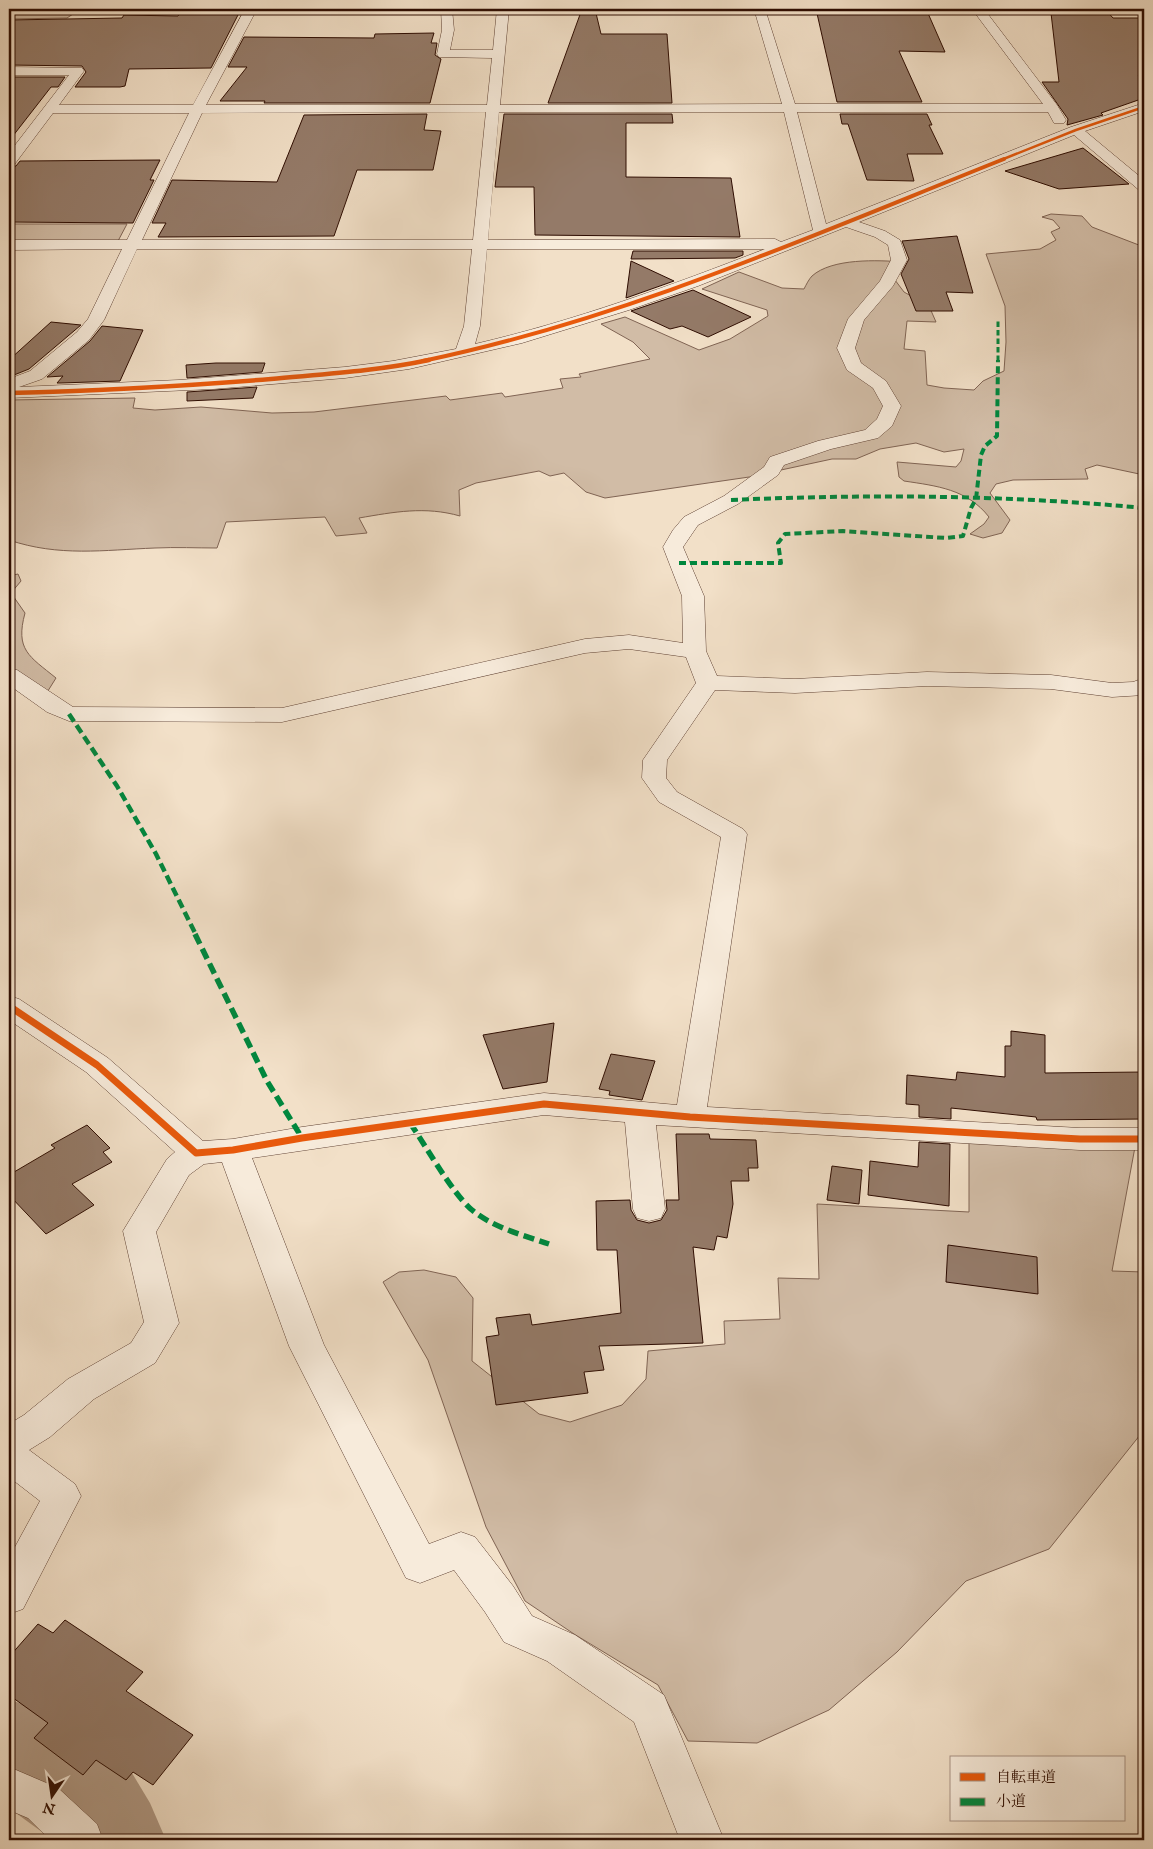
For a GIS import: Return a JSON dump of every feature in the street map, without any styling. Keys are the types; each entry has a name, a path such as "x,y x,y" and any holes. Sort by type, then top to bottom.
{"street":[{"path":"9,385 36,375 83,336 96,320 197,109 252,9"},
{"path":"446,9 448,30 443,54 499,54"},
{"path":"464,352 472,326 488,128 495,108 503,9"},
{"path":"759,9 790,109 821,232"},
{"path":"978,9 1072,132 1144,187"},
{"path":"9,70 78,71 9,162"},
{"path":"49,109 1052,108"},
{"path":"9,393 114,390 257,380 399,365 464,352 636,303 692,284 1072,132 1141,110"},
{"path":"708,684 695,651 693,596 673,547 680,534 691,521 731,500 771,471 777,461 825,445 871,434 885,422 892,406 880,385 853,366 846,348 856,319 887,283 899,260 895,243 880,234 846,222"},
{"path":"9,245 789,244"},
{"path":"9,675 55,708 69,714 282,715 586,646 629,642 695,651"},
{"path":"708,684 795,686 927,679 1051,682 1112,690 1139,689 1144,685"},
{"path":"690,1117 734,834 668,798 654,778 655,760 708,684"},
{"path":"9,1006 97,1065 196,1153"},
{"path":"9,1443 37,1426 82,1390 143,1353 162,1323 139,1231 178,1167 196,1153 233,1150 302,1138 544,1104 690,1117 1080,1139 1144,1139"},
{"path":"639,1112 650,1209"},
{"path":"233,1150 307,1346 420,1566 461,1549 500,1599 518,1629 561,1648 649,1709 702,1840"},
{"path":"9,1456 62,1496 9,1596"},
{"path":"9,1788 43,1803 81,1840"}],"shaded area":[{"path":"9,14 73,14 67,18 9,19"},
{"path":"1051,214 1082,216 1092,227 1144,247 1144,475 1097,465 1085,469 1088,479 1013,480 996,484 990,493 1010,520 1002,533 983,538 970,534 984,524 989,517 971,500 951,490 904,481 899,477 897,462 956,467 961,461 964,449 944,452 916,443 880,449 856,459 832,459 781,470 762,480 756,476 605,498 586,492 564,473 550,476 539,471 476,483 459,490 460,516 434,511 422,511 397,512 359,518 367,533 336,536 325,517 226,522 217,548 64,551 46,549 9,540 9,400 135,398 133,408 155,410 201,407 272,413 314,412 446,396 450,400 502,393 505,397 563,388 560,379 581,377 579,374 650,359 633,342 601,324 625,317 699,350 730,339 768,316 767,310 702,289 739,272 782,288 804,289 812,276 831,266 856,262 903,262 895,280 904,292 929,306 936,322 907,321 904,349 925,351 927,385 974,390 983,381 1004,371 1006,342 1005,306 986,254 1040,249 1056,240 1051,232 1060,228 1053,220 1042,217"},
{"path":"9,224 127,224 118,241 108,243 9,243"},
{"path":"18,574 21,581 11,593 25,613 22,626 23,644 32,658 56,678 46,694 18,677 9,668 9,576"},
{"path":"969,1138 1135,1147 1112,1271 1144,1272 1144,1430 1049,1549 966,1581 897,1652 829,1710 757,1743 688,1741 658,1685 574,1634 525,1601 486,1527 428,1360 383,1282 399,1272 424,1270 456,1277 473,1298 472,1361 539,1414 570,1422 622,1405 646,1379 648,1351 725,1344 724,1321 780,1319 778,1278 819,1279 817,1204 969,1212"}],"building":[{"path":"582,9 595,9 601,34 667,34 672,103 548,103"},
{"path":"816,9 927,11 945,52 899,51 922,102 837,102"},
{"path":"1057,9 1105,9 1113,18 1144,18 1144,73 1138,75 1144,82 1144,98 1101,113 1103,115 1067,125 1068,119 1042,82 1059,82 1051,13 1060,13"},
{"path":"181,11 240,11 211,68 129,69 125,86 75,87 86,72 82,66 9,65 9,20 122,18 124,15 178,16"},
{"path":"434,33 431,43 437,43 435,55 441,59 430,103 264,103 265,101 220,101 247,67 228,67 244,37 374,38 375,34"},
{"path":"9,77 65,77 58,87 51,87 9,141"},
{"path":"427,114 424,130 441,131 433,170 357,170 334,236 158,237 166,223 152,223 172,180 277,182 304,115"},
{"path":"504,114 672,114 673,123 626,123 626,177 731,178 740,237 535,235 534,187 495,187"},
{"path":"840,114 927,114 932,125 929,125 943,154 907,154 914,181 867,180 848,124 842,124"},
{"path":"1083,148 1129,184 1059,189 1005,171"},
{"path":"160,160 150,180 154,180 133,223 9,222 9,168 16,166 20,161"},
{"path":"957,236 973,293 946,292 953,311 916,311 901,274 909,259 902,241"},
{"path":"633,251 743,251 743,255 735,258 631,259"},
{"path":"631,261 674,281 626,298"},
{"path":"693,290 751,317 708,337 682,326 670,329 631,311"},
{"path":"51,322 81,325 29,369 9,377 9,360"},
{"path":"102,326 143,330 120,381 57,383 63,376 47,377 90,341"},
{"path":"265,363 262,372 187,378 186,365"},
{"path":"257,387 253,398 187,401 187,392"},
{"path":"554,1023 547,1082 503,1089 483,1035"},
{"path":"1011,1031 1045,1035 1045,1073 1144,1072 1144,1119 1037,1120 1036,1117 951,1108 951,1119 919,1117 919,1105 906,1104 907,1075 956,1080 957,1072 1005,1077 1005,1046 1011,1046"},
{"path":"611,1054 655,1061 642,1100 609,1095 610,1091 599,1089"},
{"path":"87,1125 110,1148 103,1152 112,1162 72,1184 94,1205 46,1234 9,1195 9,1175 55,1148 51,1145"},
{"path":"676,1134 709,1134 710,1139 756,1140 758,1168 748,1168 749,1181 731,1181 733,1204 727,1238 717,1236 714,1250 693,1247 703,1343 599,1346 604,1370 584,1372 588,1393 496,1405 486,1337 499,1335 496,1318 530,1314 532,1325 621,1313 617,1250 597,1250 596,1201 630,1200 631,1210 637,1220 649,1223 661,1220 667,1210 666,1200 679,1200"},
{"path":"919,1142 950,1144 949,1206 868,1195 870,1161 918,1167"},
{"path":"832,1166 862,1170 859,1204 827,1200"},
{"path":"948,1245 1037,1257 1038,1294 946,1282"},
{"path":"65,1620 143,1672 126,1691 193,1735 153,1785 133,1772 126,1780 96,1760 83,1775 34,1738 48,1723 9,1695 9,1657 38,1624 53,1633"}],"waterway":[{"path":"9,1748 92,1805 113,1840"}],"marked path":[{"path":"679,563 781,563 778,543 785,534 843,531 946,538 963,536 971,508 976,499 981,455 985,446 997,436 998,321"},
{"path":"731,500 829,496 908,496 1070,501 1144,508"},
{"path":"69,714 117,786 156,854 267,1081 302,1138"},
{"path":"410,1123 453,1187 472,1210 503,1228 549,1244"}],"cycle path":[{"path":"9,393 179,386 377,369 444,357 516,339 623,307 692,283 1076,130 1144,107"},
{"path":"9,1006 97,1065 196,1153 233,1150 302,1138 544,1104 690,1117 1080,1139 1144,1139"}]}
